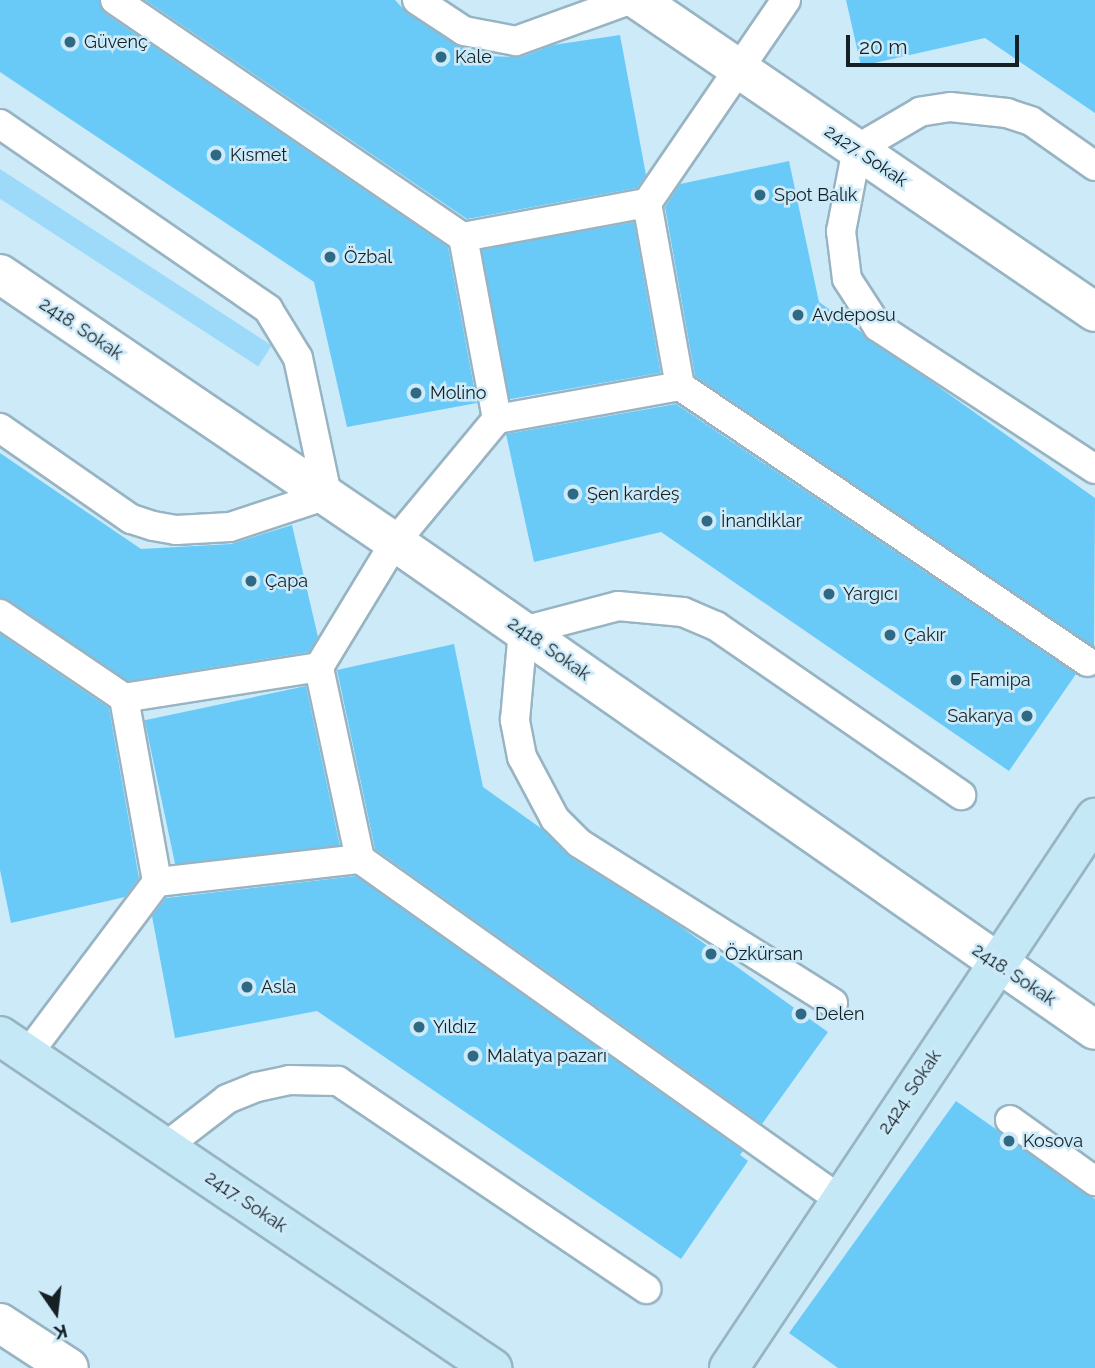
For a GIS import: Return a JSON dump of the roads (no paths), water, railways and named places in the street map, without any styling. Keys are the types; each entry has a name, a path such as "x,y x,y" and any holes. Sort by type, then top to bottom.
{"street":[{"name":"2427. Sokak","path":"638,0 1095,312"},
{"name":"2418. Sokak","path":"0,274 327,495 1095,1030"},
{"name":"2424. Sokak","path":"729,1368 1095,818"},
{"name":"2417. Sokak","path":"13,1045 492,1368"},
{"path":"0,1323 69,1368"}],"lane":[{"path":"115,0 463,237 647,203"},
{"path":"417,0 464,32 516,41 629,0"},
{"path":"680,386 647,203 786,0"},
{"path":"1095,166 1031,121 981,107 919,113 856,149 841,243 847,279 860,305 878,327 1095,469"},
{"path":"0,124 268,309 298,358 327,495 230,527 176,530 153,526 131,519 0,428"},
{"path":"463,237 496,419"},
{"path":"360,859 319,667 395,542 496,419 680,386 1087,662"},
{"path":"833,1003 579,843 555,819 522,757 515,720 523,631 618,606 683,612 716,626 961,795"},
{"path":"0,614 124,698 319,667"},
{"path":"124,698 157,882"},
{"path":"13,1045 157,882 360,859 839,1199"},
{"path":"165,1147 226,1099 257,1087 289,1080 338,1081 646,1289"},
{"path":"1010,1120 1095,1181"}],"place":[{"name":"Güvenç","path":"70,42"},
{"name":"Kale","path":"441,57"},
{"name":"Kısmet","path":"216,155"},
{"name":"Spot Balık","path":"760,195"},
{"name":"Özbal","path":"330,257"},
{"name":"Avdeposu","path":"798,315"},
{"name":"Molino","path":"416,393"},
{"name":"Şen kardeş","path":"573,494"},
{"name":"İnandıklar","path":"707,521"},
{"name":"Çapa","path":"251,581"},
{"name":"Yargıcı","path":"829,594"},
{"name":"Çakır","path":"890,635"},
{"name":"Famipa","path":"956,680"},
{"name":"Sakarya","path":"1027,716"},
{"name":"Özkürsan","path":"711,954"},
{"name":"Asla","path":"247,987"},
{"name":"Delen","path":"801,1014"},
{"name":"Yıldız","path":"419,1027"},
{"name":"Malatya pazarı","path":"473,1056"},
{"name":"Kosova","path":"1009,1141"}]}
